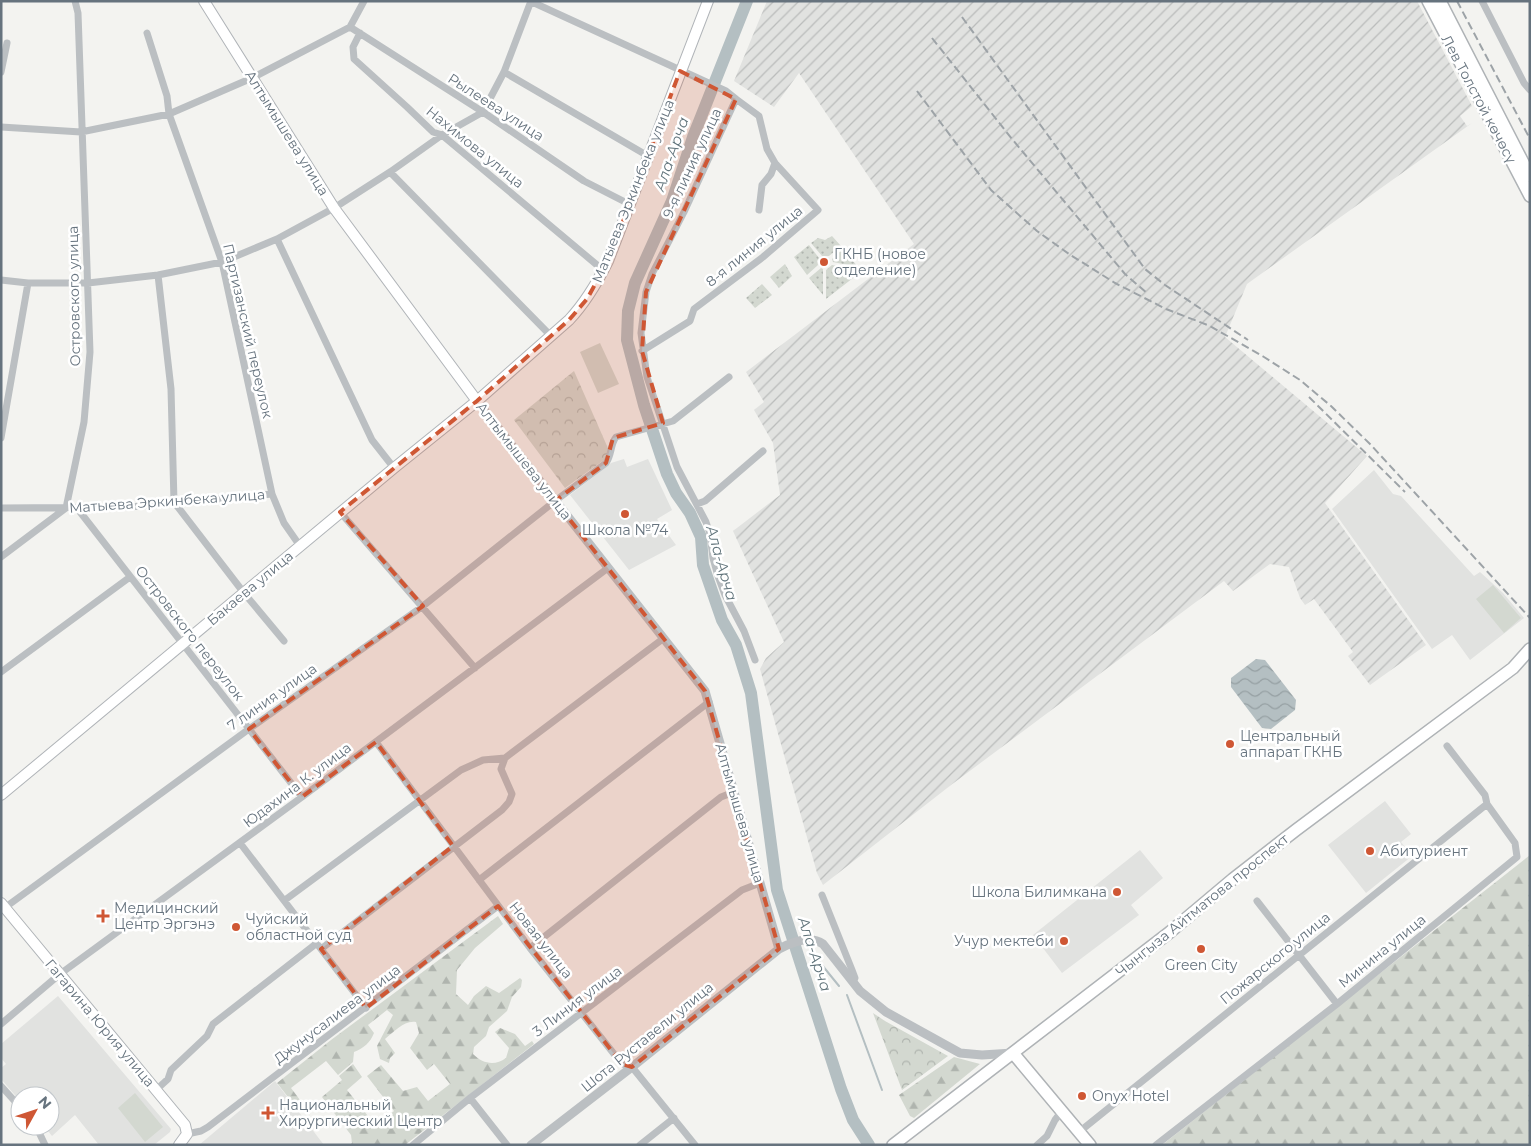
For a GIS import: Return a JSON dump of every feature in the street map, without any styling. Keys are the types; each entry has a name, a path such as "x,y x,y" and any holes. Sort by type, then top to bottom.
{"main road":[{"name":"Алтымышева улица","path":"204,1 334,208 476,401"},
{"name":"Матыева Эркинбека улица","path":"340,512 476,401 569,320 594,289 708,1"},
{"name":"Лев Толстой көчөсү","path":"1428,1 1530,196"},
{"name":"Лев Толстой көчөсү","path":"1440,1 1530,176"},
{"name":"Бакаева улица","path":"1,795 340,512"},
{"name":"Чынгыза Айтматова проспект","path":"893,1145 1170,932 1289,835 1513,668 1530,649"},
{"name":"Чынгыза Айтматова проспект","path":"1513,668 1530,661"},
{"name":"Гагарина Юрия улица","path":"2,906 156,1090 184,1125 187,1134"},
{"path":"1013,1052 1090,1145"},
{"path":"179,1145 187,1134"}],"street":[{"name":"Островского улица","path":"66,508 84,422 90,352 78,13 75,1"},
{"path":"1,127 82,132 169,114 252,78 350,27 364,1"},
{"path":"1,280 28,283 88,283 158,275 222,262 277,239 334,208 390,172 442,135 483,112 504,72 531,1"},
{"name":"9-я линия улица","path":"531,1 726,92 736,99 684,212 652,274 646,292 642,319 642,351 647,377 677,467 709,528 713,558 721,586 740,621 755,660"},
{"path":"1482,1 1527,81 1530,90"},
{"name":"Рылеева улица","path":"350,27 483,112 584,181 629,204"},
{"name":"Партизанский переулок","path":"147,33 167,96 169,114 222,262 272,494 284,523 300,546"},
{"name":"Нахимова улица","path":"360,33 353,47 354,59 433,132 442,135 603,270"},
{"path":"1,72 7,43"},
{"path":"504,72 648,156"},
{"name":"8-я линия улица","path":"642,351 690,321 694,309 763,257 818,210 775,162 767,149 759,116 736,99"},
{"path":"759,210 762,185 770,174 775,162"},
{"path":"390,172 550,336"},
{"path":"277,239 372,440 394,468"},
{"path":"158,275 171,389 174,502 244,593 284,641"},
{"path":"1,438 28,283"},
{"path":"662,423 673,421 729,377"},
{"name":"Алтымышева улица","path":"476,401 705,691 760,883 782,947"},
{"name":"7 линия улица","path":"2,906 423,606 606,463 616,437 662,423"},
{"path":"697,504 705,501 763,451"},
{"name":"Матыева Эркинбека улица","path":"1,508 130,507 272,494"},
{"path":"1,557 66,508"},
{"name":"Островского переулок","path":"77,508 302,797"},
{"path":"340,512 475,668"},
{"name":"Юдахина К. улица","path":"1,1024 60,974 240,843 608,568"},
{"path":"1,672 130,577"},
{"path":"285,900 462,770 483,760 505,758 664,638"},
{"path":"479,880 709,702"},
{"name":"Новая улица","path":"376,742 530,948 622,1064 632,1067 694,1145"},
{"name":"Минина улица","path":"1156,1145 1336,1004 1517,857 1515,843 1488,804 1485,795 1447,746"},
{"path":"156,1090 168,1079 171,1070 207,1036 213,1024 502,810 510,802 512,794 501,769 505,758"},
{"path":"530,948 721,797 734,792"},
{"name":"Пожарского улица","path":"1079,1132 1488,804"},
{"path":"240,843 366,1008"},
{"name":"3 Линия улица","path":"413,1145 470,1098 742,890 760,883"},
{"path":"822,896 855,978 854,982"},
{"path":"1257,901 1336,1004"},
{"name":"Джунусалиева улица","path":"187,1134 201,1132 208,1127 498,906"},
{"path":"782,947 803,940 814,940 823,944 864,994 886,1012 960,1053 982,1055 1013,1052"},
{"name":"Шота Руставели улица","path":"530,1145 632,1067 782,947"},
{"path":"1,1086 10,1096"},
{"path":"470,1098 507,1145"},
{"path":"1037,1145 1046,1136 1062,1111"},
{"path":"640,1145 674,1118"}],"highlighted area":[{"path":"680,71 736,99 646,292 642,351 663,423 613,438 606,463 555,501 705,691 779,949 632,1067 622,1064 498,906 366,1008 321,949 453,846 376,742 302,797 249,729 423,606 340,512 477,401 569,320 587,299 608,261"}],"shaded area":[{"path":"767,1 1417,1 1472,106 1460,116 1467,126 1472,123 1247,284 1225,337 1367,456 1325,503 1426,645 1370,685 1348,656 1353,652 1314,599 1305,605 1300,598 1289,567 1270,564 1233,591 1224,581 951,785 823,885 817,873 760,669 766,658 784,642 733,531 780,495 773,443 754,410 764,402 746,372 914,244 799,73 774,107 734,81"},
{"name":"Школа №74","path":"624,459 627,467 648,459 672,510 657,519 676,545 629,570 570,495 611,463"},
{"path":"1374,470 1393,494 1401,496 1474,576 1480,572 1503,593 1524,618 1470,660 1452,635 1432,649 1332,509"},
{"name":"Абитуриент","path":"1385,801 1411,834 1401,842 1412,856 1366,893 1328,845"},
{"name":"Школа Билимкана","path":"1140,850 1163,878 1131,905 1139,915 1062,973 1033,935"},
{"path":"58,996 171,1129 170,1132 154,1145 99,1145 75,1115 60,1129 60,1086 10,1086 10,1089 1,1079 1,1068 6,1064 1,1058 1,1044"},
{"name":"Национальный Хирургический Центр","path":"275,1081 324,1145 199,1145"}],"green space":[{"path":"832,236 841,246 829,256 822,256 811,243 818,238 825,240"},
{"path":"809,245 819,258 817,261 818,265 807,275 794,257"},
{"path":"843,249 858,267 833,262 832,259"},
{"path":"785,264 792,276 779,288 770,277"},
{"path":"832,265 862,271 826,299 826,270"},
{"path":"821,268 823,269 823,295 809,278"},
{"path":"762,284 772,295 755,308 746,298"},
{"path":"600,343 619,384 598,393 580,352"},
{"path":"574,371 611,455 565,488 514,420"},
{"path":"1493,585 1521,618 1504,633 1476,599"},
{"path":"1530,855 1530,1145 1162,1145"},
{"path":"498,916 503,924 475,948 457,970 456,994 468,1005 474,996 486,986 499,993 520,978 522,980 521,987 512,997 507,1011 489,1027 486,1036 474,1047 473,1054 489,1063 502,1061 506,1058 509,1048 495,1032 500,1028 515,1034 525,1046 532,1041 534,1044 405,1145 350,1145 352,1143 351,1135 322,1097 342,1080 339,1076 353,1064 362,1077 347,1090 376,1126 394,1111 367,1076 381,1065 403,1091 417,1087 428,1101 450,1084 434,1064 427,1070 410,1048 419,1033 416,1022 403,1025 385,1039 395,1053 390,1058 389,1063 380,1059 377,1046 393,1015 387,1010 368,1025 374,1033 371,1040 364,1047 354,1052 353,1062 338,1075 326,1061 291,1088 303,1104 299,1111 277,1083 331,1040"},
{"path":"873,1013 885,1021 948,1056 902,1090"},
{"path":"954,1057 980,1064 914,1118 910,1116 899,1095"},
{"path":"135,1093 163,1127 145,1142 118,1108"}],"water":[{"path":"1256,659 1265,660 1296,700 1295,710 1271,729 1262,728 1231,687 1231,678"}],"waterway":[{"name":"Ала-Арча","path":"747,1 693,137 672,201 635,283 628,311 627,340 644,405 667,474 676,493 690,513 701,537 703,565 722,620 736,645 751,693 777,890 841,1089 853,1120 869,1145"},
{"path":"813,954 839,986"},
{"path":"847,995 882,1090"}],"railway":[{"path":"1457,1 1530,139"},
{"path":"962,17 1145,269 1165,285 1248,340"},
{"path":"932,38 1012,139 1125,274 1148,294"},
{"path":"917,91 991,190 1037,231 1115,283 1166,309 1210,326 1264,357 1300,380 1331,406 1370,444 1530,618"},
{"path":"1309,397 1405,492"}],"place":[{"name":"ГКНБ (новое отделение)","path":"824,262"},
{"name":"Школа №74","path":"625,514"},
{"name":"Центральный аппарат ГКНБ","path":"1230,744"},
{"name":"Абитуриент","path":"1370,851"},
{"name":"Школа Билимкана","path":"1117,892"},
{"name":"Медицинский Центр Эргэнэ","path":"103,916"},
{"name":"Чуйский областной суд","path":"236,927"},
{"name":"Учур мектеби","path":"1064,941"},
{"name":"Green City","path":"1201,949"},
{"name":"Onyx Hotel","path":"1082,1096"},
{"name":"Национальный Хирургический Центр","path":"268,1113"}]}
